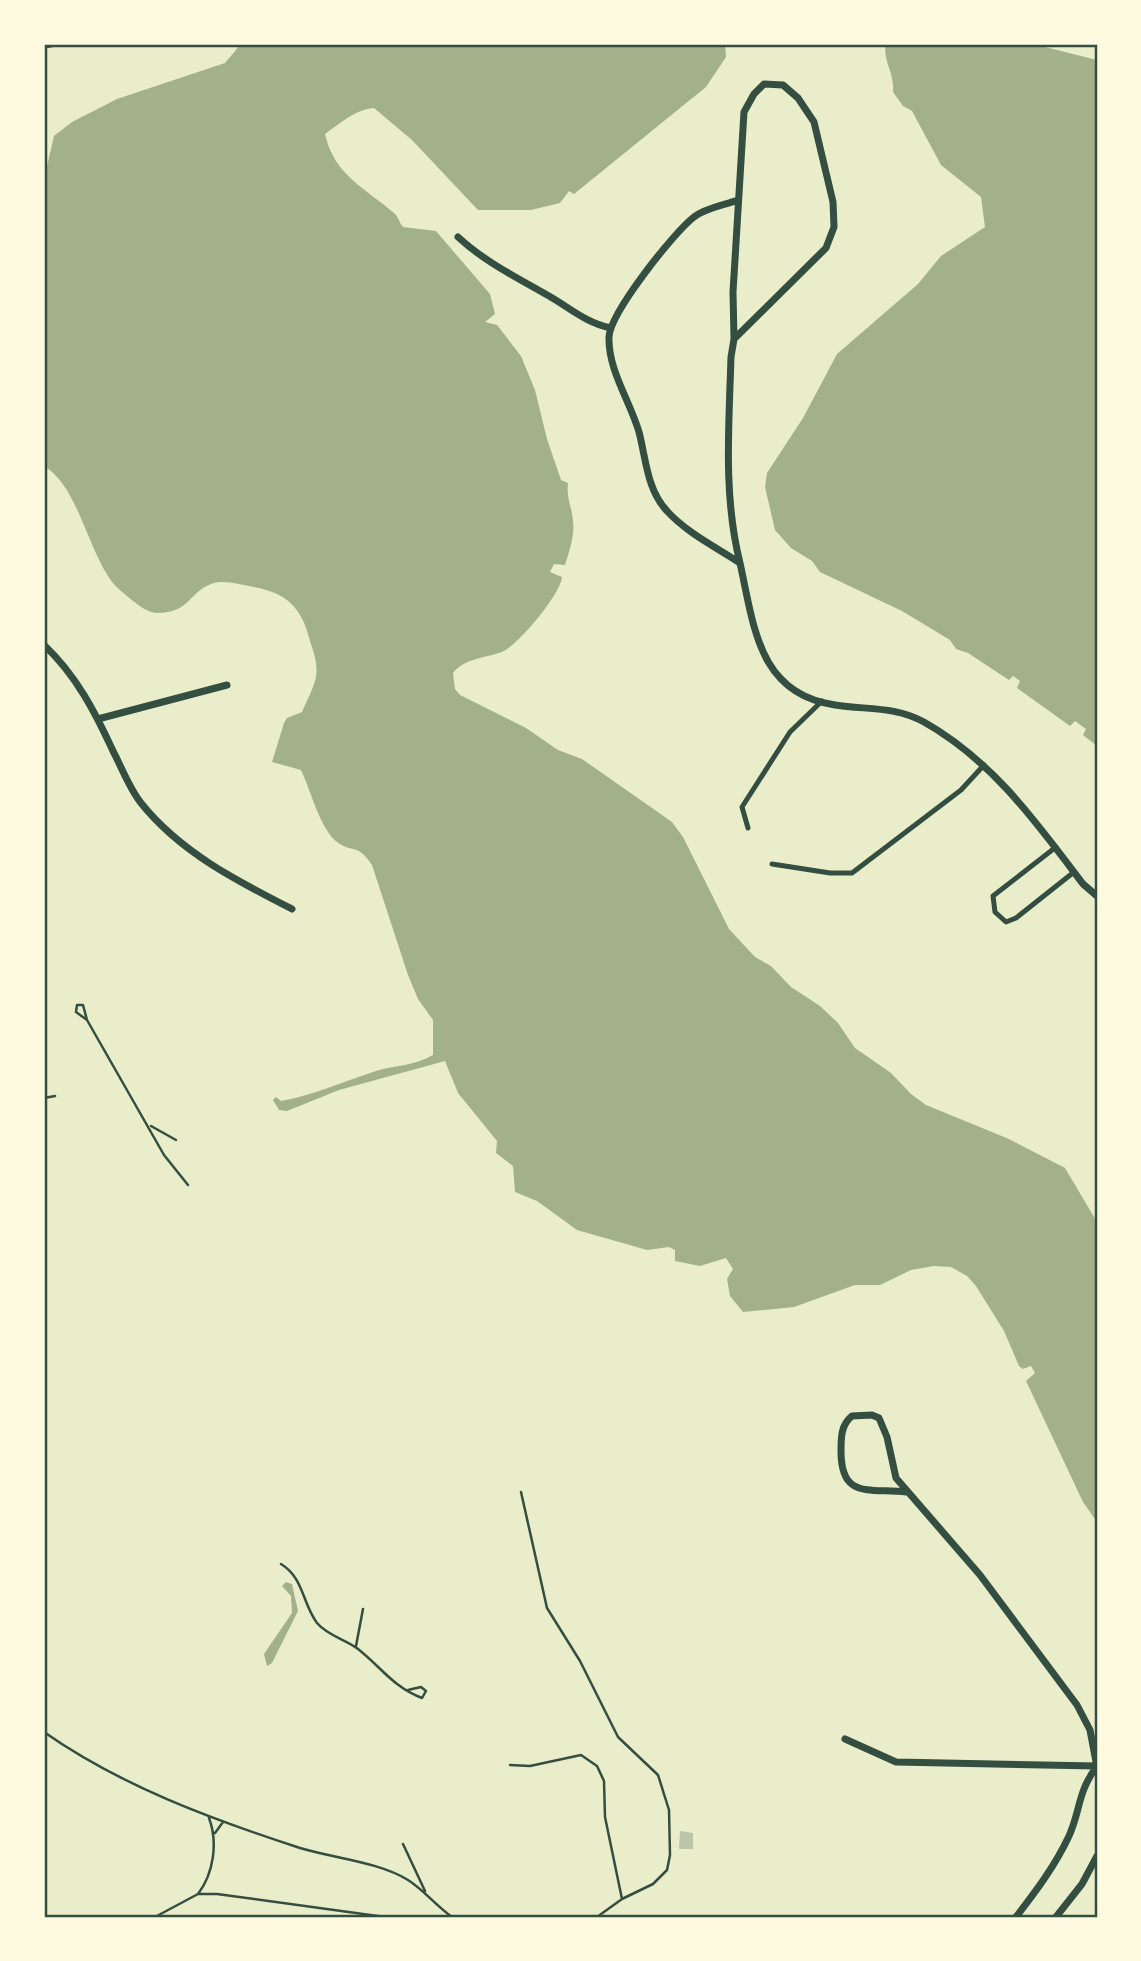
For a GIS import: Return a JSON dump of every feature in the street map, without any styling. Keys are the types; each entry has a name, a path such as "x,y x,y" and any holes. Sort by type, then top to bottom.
{"street":[{"path":"44,46 51,44"},
{"path":"734,339 826,248 834,226 833,202 814,122 799,98 783,85 764,84 744,112 732,317 734,339 731,357 729,489 732,530 761,649 775,676 796,692 833,705 887,708 920,720 958,743 985,765 1029,813 1074,872 1097,897"},
{"path":"738,200 695,215 676,234 614,316 611,328 612,366 639,432 655,496 666,511 694,534 740,563"},
{"path":"458,237 510,276 549,296 592,324 611,328"},
{"path":"44,645 63,663 98,719 140,802 181,844 248,887 292,909"},
{"path":"98,719 227,685"},
{"path":"906,1492 866,1490 848,1483 843,1477 842,1432 852,1416 872,1415 879,1418 887,1437 892,1471 906,1492 980,1575 1077,1704 1090,1730 1097,1767 1084,1784 1071,1832 1054,1868 1016,1917"},
{"path":"845,1740 896,1762 1097,1767"},
{"path":"1056,1917 1082,1884 1097,1856"}],"lane":[{"path":"748,828 741,807 790,732 822,701"},
{"path":"772,864 831,873 852,873 942,805 985,765"},
{"path":"1056,848 993,896 995,912 1006,922 1016,918 1074,872"}],"path":[{"path":"87,1020 164,1155 188,1185"},
{"path":"44,1098 55,1096"},
{"path":"148,1124 176,1140"},
{"path":"522,1492 547,1608 580,1661 618,1737 658,1774 664,1790 670,1833 667,1870 653,1884 622,1899 597,1917"},
{"path":"281,1564 297,1578 318,1623 331,1635 356,1646 386,1677 408,1690"},
{"path":"356,1646 363,1609"},
{"path":"44,1732 125,1782 209,1816 301,1848 407,1879 453,1917"},
{"path":"510,1765 530,1766 581,1755 597,1766 604,1781 605,1817 622,1899"},
{"path":"155,1917 175,1910 198,1894 209,1870 215,1833 209,1816"},
{"path":"215,1833 225,1821"},
{"path":"403,1844 426,1895"},
{"path":"198,1894 248,1897 385,1917"}],"shaded area":[{"path":"241,44 725,44 726,57 706,87 574,194 569,191 560,203 531,210 478,210 412,140 374,108 353,114 325,134 336,160 352,180 395,214 403,227 436,231 490,294 495,314 485,322 497,325 521,356 535,390 561,480 568,483 573,532 571,543 565,565 554,564 550,572 562,577 560,585 538,618 518,640 502,652 469,661 458,668 453,673 455,689 460,695 526,728 558,750 582,759 672,822 683,837 729,929 755,957 771,966 791,987 820,1006 838,1023 855,1048 891,1073 911,1094 926,1105 1009,1139 1065,1168 1097,1222 1097,1522 1083,1502 1026,1381 1035,1373 1031,1366 1023,1369 1019,1366 1004,1331 976,1286 967,1276 951,1267 934,1266 911,1270 880,1285 855,1285 794,1307 743,1312 730,1296 727,1279 733,1269 726,1258 700,1266 675,1261 675,1250 669,1247 647,1250 577,1230 537,1201 515,1192 513,1166 496,1153 497,1141 458,1093 445,1061 339,1090 287,1111 279,1110 273,1100 276,1097 281,1101 305,1095 433,1055 433,1020 418,999 408,975 372,865 359,851 337,842 325,828 301,770 272,762 284,723 287,718 302,712 316,677 315,659 307,629 291,604 276,593 232,583 211,584 176,610 157,613 143,608 110,579 67,491 57,476 44,466 44,179 54,136 72,122 117,99 225,63"},
{"path":"886,44 1033,44 1097,60 1097,746 1083,735 1086,729 1075,721 1070,726 1017,688 1020,681 1013,676 1009,680 968,653 956,649 950,640 902,611 820,572 812,561 791,548 775,530 765,487 767,473 803,418 837,354 918,284 941,256 985,227 981,197 941,165 912,111 903,106 893,92"},
{"path":"286,1582 292,1584 298,1611 272,1663 267,1666 264,1654 292,1613 291,1596 282,1586"}],"building":[{"path":"680,1831 693,1833 693,1849 679,1849"}]}
